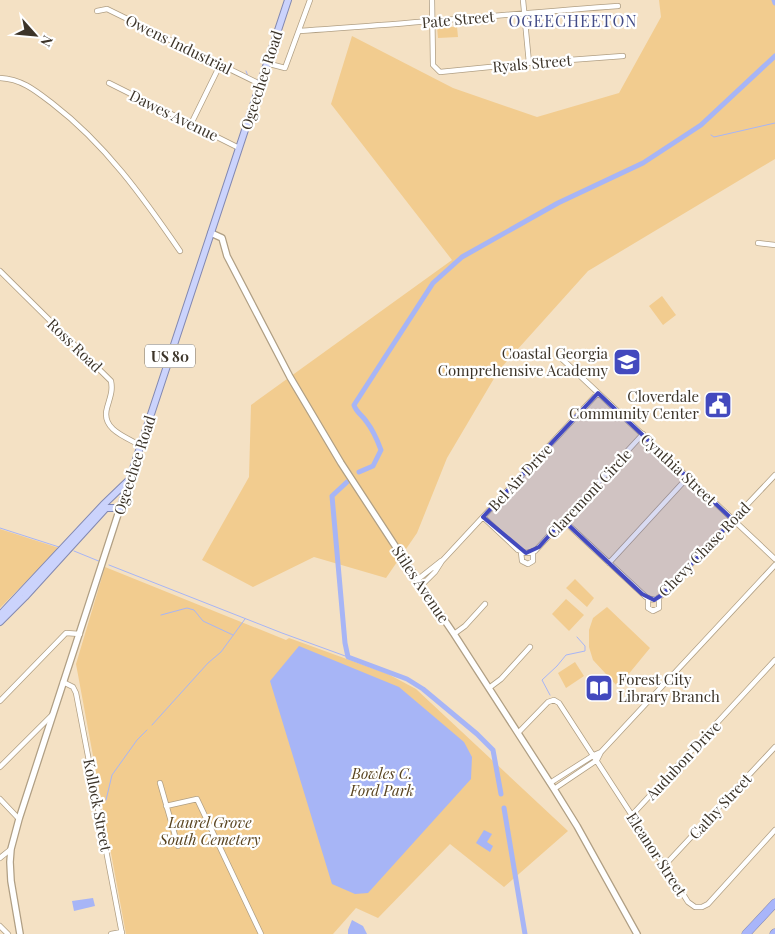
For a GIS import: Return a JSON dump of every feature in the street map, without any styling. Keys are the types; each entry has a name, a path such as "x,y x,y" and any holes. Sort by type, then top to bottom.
{"highway":[{"path":"746,934 775,903"}],"main road":[{"name":"Ogeechee Road","path":"120,508 288,0"},
{"path":"0,615 103,505 130,480"},
{"path":"0,622 106,508 120,508"}],"street":[{"path":"266,63 286,68 310,0"},
{"path":"432,0 433,21"},
{"path":"523,0 529,63"},
{"name":"Pate Street","path":"299,31 618,6"},
{"name":"Owens Industrial","path":"97,11 108,9 260,84"},
{"name":"Ryals Street","path":"433,21 433,65 440,72 623,56"},
{"path":"190,124 220,65"},
{"path":"0,78 21,81 88,134 135,188 180,251"},
{"name":"Dawes Avenue","path":"109,83 239,148"},
{"name":"Stiles Avenue","path":"211,233 222,238 227,256 290,377 341,463 554,789 577,826 637,934"},
{"path":"758,243 775,245"},
{"name":"Ross Road","path":"0,272 111,380 113,391 106,410 107,422 111,429 140,445"},
{"name":"Cynthia Street","path":"562,358 775,559"},
{"name":"Bel Air Drive","path":"421,586 433,574 442,560 598,393"},
{"name":"Claremont Circle","path":"483,517 521,552 522,561 528,564 533,561 533,551 539,547 643,434"},
{"name":"Chevy Chase Road","path":"563,520 648,599 659,598 775,475"},
{"path":"608,563 688,478"},
{"name":"Ogeechee Road","path":"20,934 11,880 11,849 19,818 120,508"},
{"path":"521,552 533,551"},
{"name":"Bel Air Drive","path":"417,580 442,560"},
{"path":"554,789 597,760 601,752 775,565"},
{"path":"648,599 648,608 653,612 660,608 659,598"},
{"path":"454,634 465,626 485,604"},
{"path":"0,701 66,633 80,634"},
{"path":"489,688 501,679 530,647"},
{"name":"Audubon Drive","path":"632,816 775,660"},
{"name":"Kollock Street","path":"64,682 73,687 76,693 122,933"},
{"name":"Eleanor Street","path":"518,733 548,702 554,700 559,703 688,902 694,907 702,907 708,904 775,830"},
{"path":"0,767 53,714"},
{"name":"Cathy Street","path":"664,865 775,747"},
{"path":"550,783 601,752"},
{"path":"160,783 178,846"},
{"path":"0,799 19,818"},
{"path":"166,806 196,799 261,934"},
{"path":"0,858 11,849"},
{"path":"0,926 8,934"},
{"path":"111,934 122,933"}],"highlighted area":[{"path":"598,393 733,520 662,595 654,600 642,594 563,520 539,547 526,553 483,517"}],"green space":[{"path":"659,0 775,0 775,159 588,271 499,370 447,458 417,533 386,578 314,557 253,587 202,560 249,477 251,405 452,260 331,104 352,36 453,88 537,117 619,93 661,17"},
{"path":"437,27 457,27 458,37 438,38"},
{"path":"662,296 676,315 663,325 649,306"},
{"path":"0,529 59,548 0,608"},
{"name":"Laurel Grove South Cemetery","path":"105,567 286,640 289,638 388,674 416,689 568,831 504,887 450,844 378,918 356,908 333,934 126,934 76,664"},
{"path":"575,579 594,598 587,607 566,588"},
{"path":"566,599 584,615 569,631 552,614"},
{"path":"607,607 650,648 618,687 593,660 589,647 589,630 593,618"},
{"path":"575,662 584,676 566,688 558,673"}],"water":[{"name":"Bowles C. Ford Park","path":"299,646 399,687 464,742 472,757 471,779 368,893 355,894 332,884 270,681"},
{"path":"484,830 492,834 487,842 493,846 490,852 476,843"},
{"path":"93,898 95,906 74,911 72,901"},
{"path":"352,920 363,926 367,934 348,934"}],"waterway":[{"path":"359,472 373,466 381,450 371,428 354,405 433,283 462,257 558,203 643,163 701,125 775,56"},
{"path":"246,71 248,76"},
{"path":"711,135 714,137 775,123"},
{"path":"347,482 332,496 345,643 348,657 407,679 423,689 477,734 493,750 501,794"},
{"path":"0,528 59,547"},
{"path":"74,551 101,562"},
{"path":"109,565 348,657"},
{"path":"161,615 187,608 194,610 203,621 233,635"},
{"path":"152,725 208,663 221,652 245,619"},
{"path":"550,695 542,680 566,655 585,651 585,646 577,637"},
{"path":"106,800 112,775 137,740 147,730"},
{"path":"504,808 525,934"}],"place":[{"name":"Coastal Georgia Comprehensive Academy","path":"627,362"},
{"name":"Cloverdale Community Center","path":"718,405"},
{"name":"Forest City Library Branch","path":"599,688"}],"district":[{"name":"OGEECHEETON","path":"573,20"}]}
